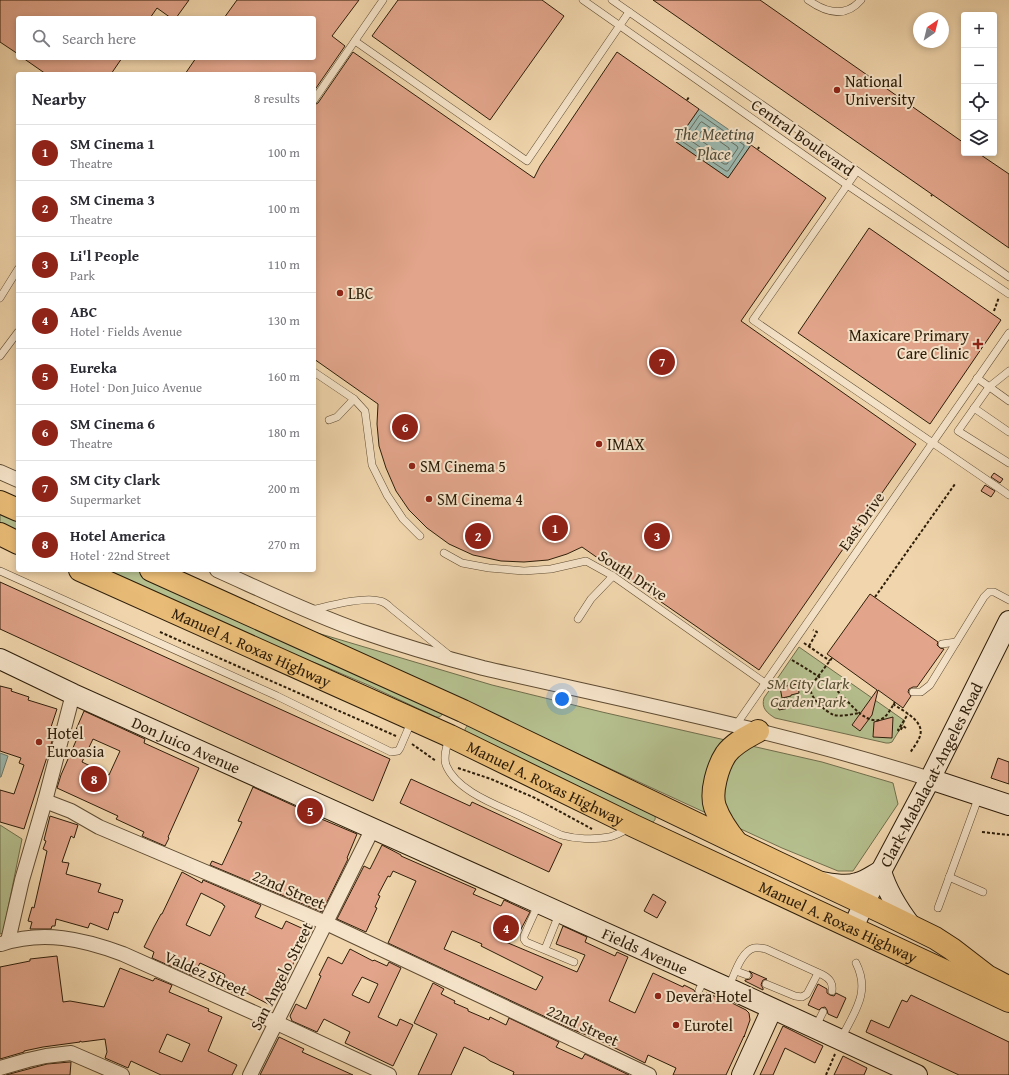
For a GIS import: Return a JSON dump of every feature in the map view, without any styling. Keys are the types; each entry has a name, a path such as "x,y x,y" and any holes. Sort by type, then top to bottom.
{"main road":[{"path":"0,502 16,509"},
{"path":"0,534 16,541"},
{"name":"Manuel A. Roxas Highway","path":"84,572 450,736 634,826 1009,1001"},
{"name":"Manuel A. Roxas Highway","path":"164,573 445,703 816,882 864,903 936,938 987,976 1009,988"},
{"name":"Clark-Mabalacat-Angeles Road","path":"853,928 880,871 930,779 1009,622"},
{"name":"Don Juico Avenue","path":"0,659 73,694 373,828"},
{"path":"309,673 322,672 444,727 448,727 453,723 455,715 445,703"},
{"path":"738,844 724,826 714,805 713,789 718,772 726,754 741,740 758,731"},
{"path":"930,779 1009,805"},
{"name":"Fields Avenue","path":"373,828 560,912 702,984 728,988 772,1009 819,1020 840,1040 917,1075"},
{"path":"816,882 841,885 853,884 861,882 880,871 889,892 901,913 911,926"},
{"path":"742,1075 772,1009"}],"street":[{"path":"0,472 16,479"},
{"path":"222,572 307,610 360,631 456,661 736,725 867,759 930,779"},
{"path":"4,943 45,801 73,694"},
{"name":"22nd Street","path":"45,801 71,811 99,827 326,923 649,1075"},
{"name":"San Angelo Street","path":"250,1075 373,828"},
{"name":"Valdez Street","path":"4,943 25,938 45,936 83,941 103,946 277,1023 362,1070 389,1075"},
{"path":"0,1068 46,1056 71,1053 122,1075"}],"lane":[{"path":"316,97 383,0"},
{"name":"Central Boulevard","path":"584,0 847,185 1009,294"},
{"name":"Central Boulevard","path":"612,0 1009,277"},
{"path":"808,0 830,12 841,12 851,9 861,0"},
{"path":"355,41 526,162 629,12"},
{"path":"857,171 753,320 1009,495"},
{"path":"0,298 16,272"},
{"name":"East Drive","path":"736,725 1009,333"},
{"path":"0,356 16,335"},
{"path":"1009,371 989,387 958,430 1009,463"},
{"path":"316,373 354,399 365,411 372,465 387,495 403,519 420,536"},
{"path":"978,378 1009,401"},
{"path":"329,420 338,417 354,399"},
{"path":"974,408 1009,432"},
{"name":"South Drive","path":"444,553 462,563 489,568 524,571 551,569 586,561 613,576 765,683"},
{"path":"0,571 277,696 388,751 398,751 412,719"},
{"path":"578,619 591,599 613,576"},
{"path":"913,692 921,692 930,685 979,603 989,592 998,593 1009,600"},
{"path":"307,610 370,599 381,601 456,661"},
{"path":"942,644 956,642"},
{"path":"450,736 445,754 446,764 450,772 473,793 498,806 570,838 580,839 610,837 634,826"},
{"path":"938,908 979,795"},
{"path":"949,877 983,892"},
{"path":"539,903 524,939 526,942 574,962"},
{"path":"544,949 560,912"},
{"path":"728,988 743,955 752,948 759,947 818,973 830,980 832,983 832,991"},
{"path":"840,1040 862,993 863,987 860,969 856,963"},
{"path":"736,970 747,975"},
{"path":"766,984 795,996 802,997 807,994 818,973"}],"path":[{"path":"875,597 955,484"},
{"path":"154,629 404,739 432,758 491,779 535,798 586,826 610,837"},
{"path":"808,646 817,632 812,629"},
{"path":"797,638 830,661"},
{"path":"784,655 818,676 867,718 879,720 886,717 894,703 918,722 921,731 920,736 910,753"},
{"path":"832,658 813,683 811,687 812,695 820,706 834,715 860,713"},
{"path":"820,706 842,696"},
{"path":"906,728 903,726 900,731 898,730 908,714"},
{"path":"982,832 1009,835"},
{"path":"826,1075 840,1040"}],"green space":[{"path":"0,509 16,515 16,531 0,524"},
{"path":"104,572 140,572 443,712 439,717 435,717 368,685 321,665 269,646"},
{"path":"314,632 492,685 602,712 822,762 893,783 898,804 853,871 838,871 782,848"},
{"name":"SM City Clark Garden Park","path":"799,647 905,721 892,742 886,743 775,718 767,712 763,705 764,698"},
{"path":"468,725 655,816 655,820 650,823 465,732"},
{"path":"0,825 22,839 3,933 0,934"}],"water":[{"name":"The Meeting Place","path":"699,109 751,145 728,178 676,142"},
{"path":"0,753 8,756 1,777 0,777"}],"building":[{"path":"0,0 189,0 177,16 168,16 157,8 151,16 16,16 16,53 0,42"},
{"path":"237,0 359,0 332,36 345,46 316,88 316,72 186,72 195,60 316,60 316,16 225,16"},
{"path":"398,0 542,0 564,16 490,120 372,36"},
{"path":"653,0 760,0 961,141 961,156 982,156 1009,174 1009,248"},
{"path":"353,52 534,178 540,166 617,52 699,109 676,142 728,178 751,145 826,198 741,321 916,444 759,670 582,547 548,560 524,562 501,561 473,555 449,544 427,528 409,510 396,491 386,468 379,446 377,424 378,404 316,360 316,104"},
{"path":"26,60 121,60 112,72 43,72"},
{"path":"869,228 1001,320 930,424 798,333"},
{"path":"994,473 1003,479 1000,483 991,477"},
{"path":"985,485 995,491 991,497 981,491"},
{"path":"0,582 390,759 373,801 0,629"},
{"path":"870,594 938,642 937,645 944,649 917,687 909,689 908,692 911,696 903,708 878,690 872,715 860,731 852,725 877,690 827,654"},
{"path":"798,684 799,693 782,698 780,687"},
{"name":"Hotel Euroasia","path":"0,686 12,689 11,691 29,697 28,700 57,709 51,727 55,728 54,735 24,829 0,822 0,790 14,794 24,765 19,763 21,758 0,751"},
{"path":"787,698 789,708 779,710 777,700"},
{"path":"84,711 145,739 144,743 199,768 165,846 142,836 144,832 116,819 118,816 57,788 61,775 79,734 75,732","holes":["93,739 120,751 109,775 82,762"]},
{"path":"893,717 892,738 873,737 874,722"},
{"path":"998,758 1009,762 1009,784 991,778"},
{"path":"411,779 470,806 472,802 562,844 549,872 400,803"},
{"path":"253,787 301,809 300,810 357,834 347,858 348,859 322,912 210,865 212,861 222,865 242,822 238,821"},
{"path":"50,816 78,825 74,838 71,836 62,862 69,863 66,874 101,884 98,892 123,900 118,913 114,912 108,930 90,923 88,928 56,919 55,926 52,926 51,929 30,929 32,922 28,921 32,907 34,908 47,851 43,849 46,841 44,840"},
{"path":"382,845 401,856 476,889 473,894 501,906 504,900 530,912 520,931 507,926 501,940 577,972 585,955 556,944 563,926 587,937 585,942 615,956 617,952 628,957 609,1001 635,1013 653,973 683,987 684,985 694,990 697,995 705,995 706,993 746,1010 749,1013 750,1020 744,1037 726,1075 673,1075 676,1068 648,1055 645,1063 591,1036 569,1028 388,943 416,881 393,871 390,877 388,876 378,895 380,896 375,907 377,908 366,932 337,919 364,866 370,869","holes":["452,931 482,944 481,946 543,977 536,990 444,949"]},
{"path":"182,872 202,883 203,880 261,905 255,917 282,929 286,921 308,931 272,1006 243,991 241,996 221,987 225,976 224,974 200,963 193,976 152,958 154,952 144,947","holes":["201,893 225,906 210,936 186,925"]},
{"path":"653,894 666,902 657,918 644,911"},
{"path":"350,949 373,961 374,960 387,966 389,962 401,968 378,1017 397,1026 400,1019 413,1025 393,1066 345,1043 350,1032 324,1019 317,1032 292,1021 290,1016 296,1004 306,1009 321,976 319,975 328,957 342,964","holes":["362,977 378,984 369,1003 352,995"]},
{"path":"57,956 63,1002 70,1001 104,1007 120,968 153,981 155,978 172,985 169,992 209,1009 208,1011 222,1017 208,1051 237,1065 232,1075 161,1075 131,1061 128,1068 105,1058 107,1052 105,1039 80,1041 43,1047 24,1051 0,1059 0,967 30,961 30,959","holes":["167,1034 190,1044 182,1062 159,1052"]},
{"path":"749,971 767,979 763,980 762,982 761,985 763,990 745,981 752,977 752,974"},
{"path":"433,983 444,989 441,994 455,1001 454,1003 468,1009 468,1011 489,1020 490,1017 506,1025 509,1018 559,1042 556,1047 582,1059 585,1054 629,1075 513,1075 514,1072 464,1047 451,1075 418,1075 437,1034 414,1023"},
{"path":"818,984 827,989 827,993 830,995 834,996 836,993 846,998 837,1018 828,1014 825,1007 819,1010 808,1005"},
{"path":"911,995 1009,1042 1009,1075 959,1075 866,1032 871,1020 889,1028 902,1000 907,1002"},
{"path":"783,1026 823,1046 815,1063 785,1048 773,1075 760,1075"},
{"path":"279,1037 304,1049 302,1052 353,1075 260,1075"},
{"path":"843,1056 867,1068 864,1075 834,1075"},
{"path":"71,1062 70,1075 6,1075 47,1064"}],"place":[{"name":"National University","path":"837,90"},
{"name":"LBC","path":"340,293"},
{"name":"Maxicare Primary Care Clinic","path":"978,344"},
{"name":"SM City Clark","path":"662,362"},
{"name":"SM Cinema 6","path":"405,427"},
{"name":"IMAX","path":"599,444"},
{"name":"SM Cinema 5","path":"412,466"},
{"name":"SM Cinema 4","path":"429,499"},
{"name":"SM Cinema 1","path":"555,528"},
{"name":"SM Cinema 3","path":"478,536"},
{"name":"Li'l People","path":"657,536"},
{"name":"Hotel Euroasia","path":"39,742"},
{"name":"Hotel America","path":"94,779"},
{"name":"Eureka","path":"310,811"},
{"name":"ABC","path":"506,928"},
{"name":"Devera Hotel","path":"658,996"},
{"name":"Eurotel","path":"676,1025"}]}
